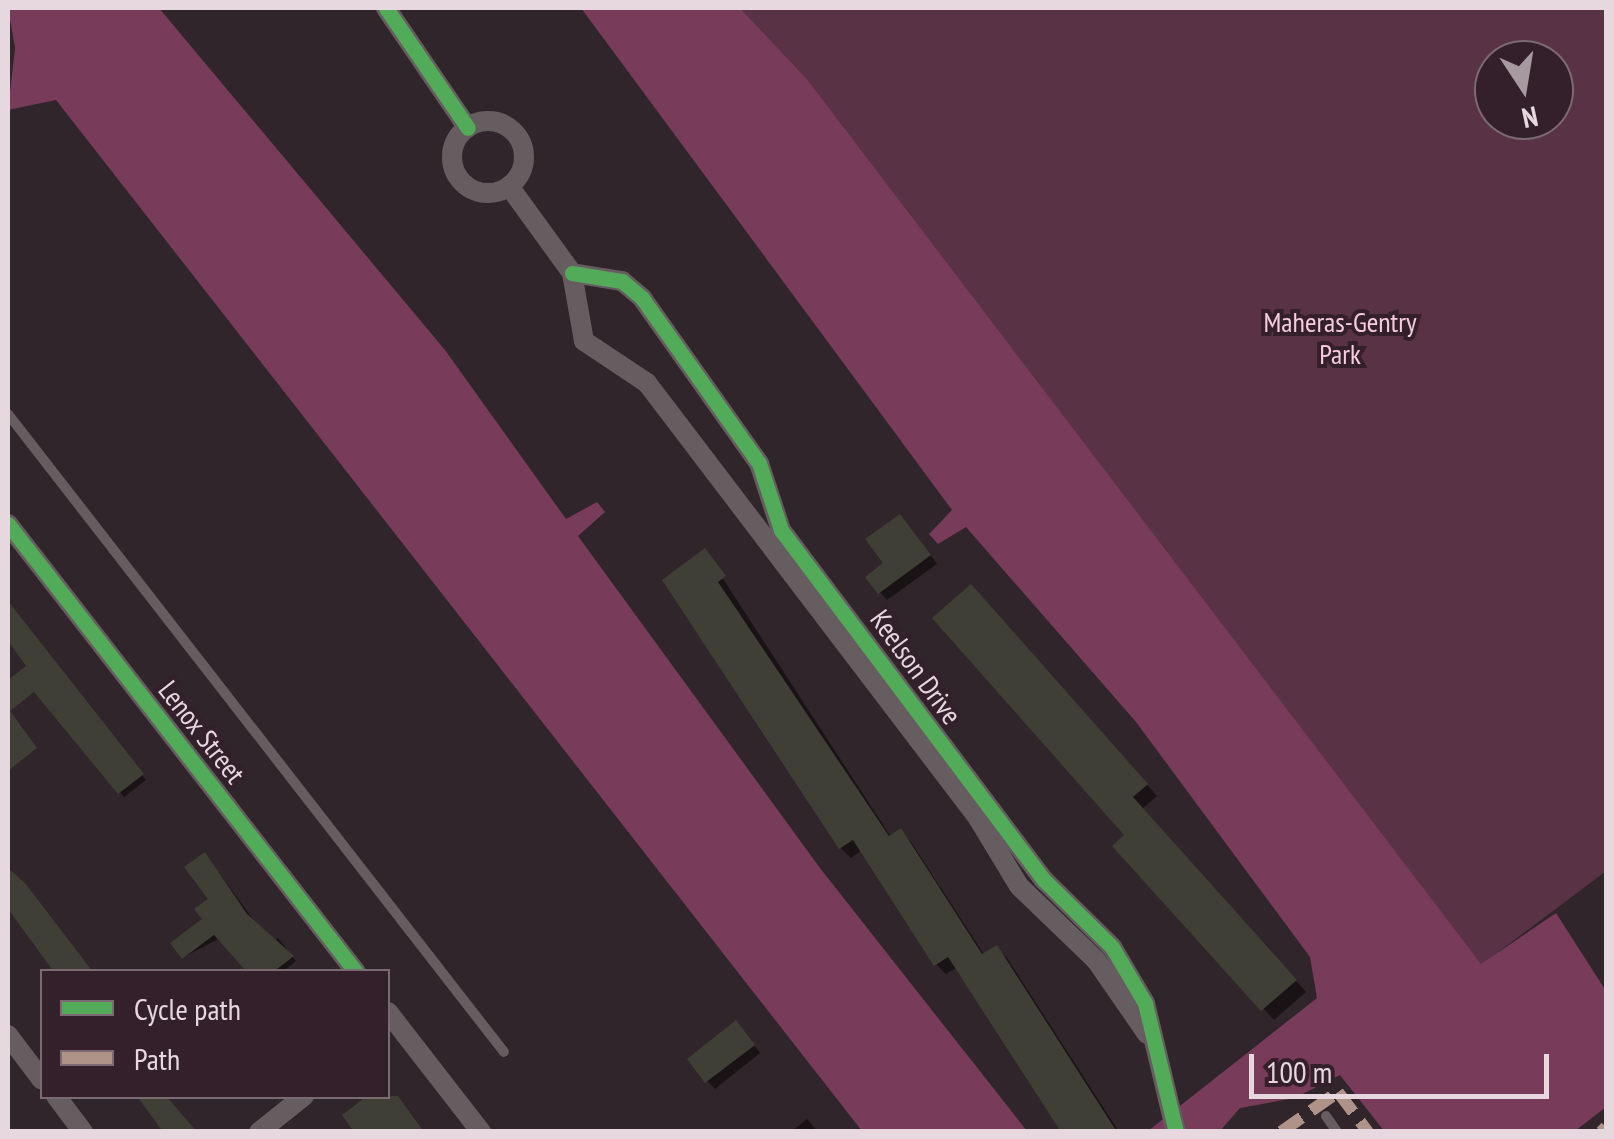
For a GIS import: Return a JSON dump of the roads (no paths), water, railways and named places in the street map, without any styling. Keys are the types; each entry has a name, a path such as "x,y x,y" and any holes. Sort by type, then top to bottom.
{"street":[{"path":"386,8 468,128"},
{"path":"496,122 518,136 523,162 509,186 482,192 459,177 452,153 468,128 496,122"},
{"name":"Keelson Drive","path":"509,186 572,273 584,341 647,383 978,818 1019,886 1096,960 1148,1035"},
{"name":"Keelson Drive","path":"572,273 622,281 642,298 759,464 781,530 1044,880 1112,946 1145,1003 1148,1035 1176,1132"},
{"name":"Lenox Street","path":"8,524 354,969"},
{"path":"391,1022 481,1132"},
{"path":"8,1034 40,1077"},
{"path":"58,1099 83,1132"},
{"path":"259,1132 300,1099"}],"lane":[{"path":"8,414 504,1052"},
{"path":"1326,1116 1337,1132"}],"park label":[{"name":"Maheras-Gentry Park","path":"1340,338"}]}
